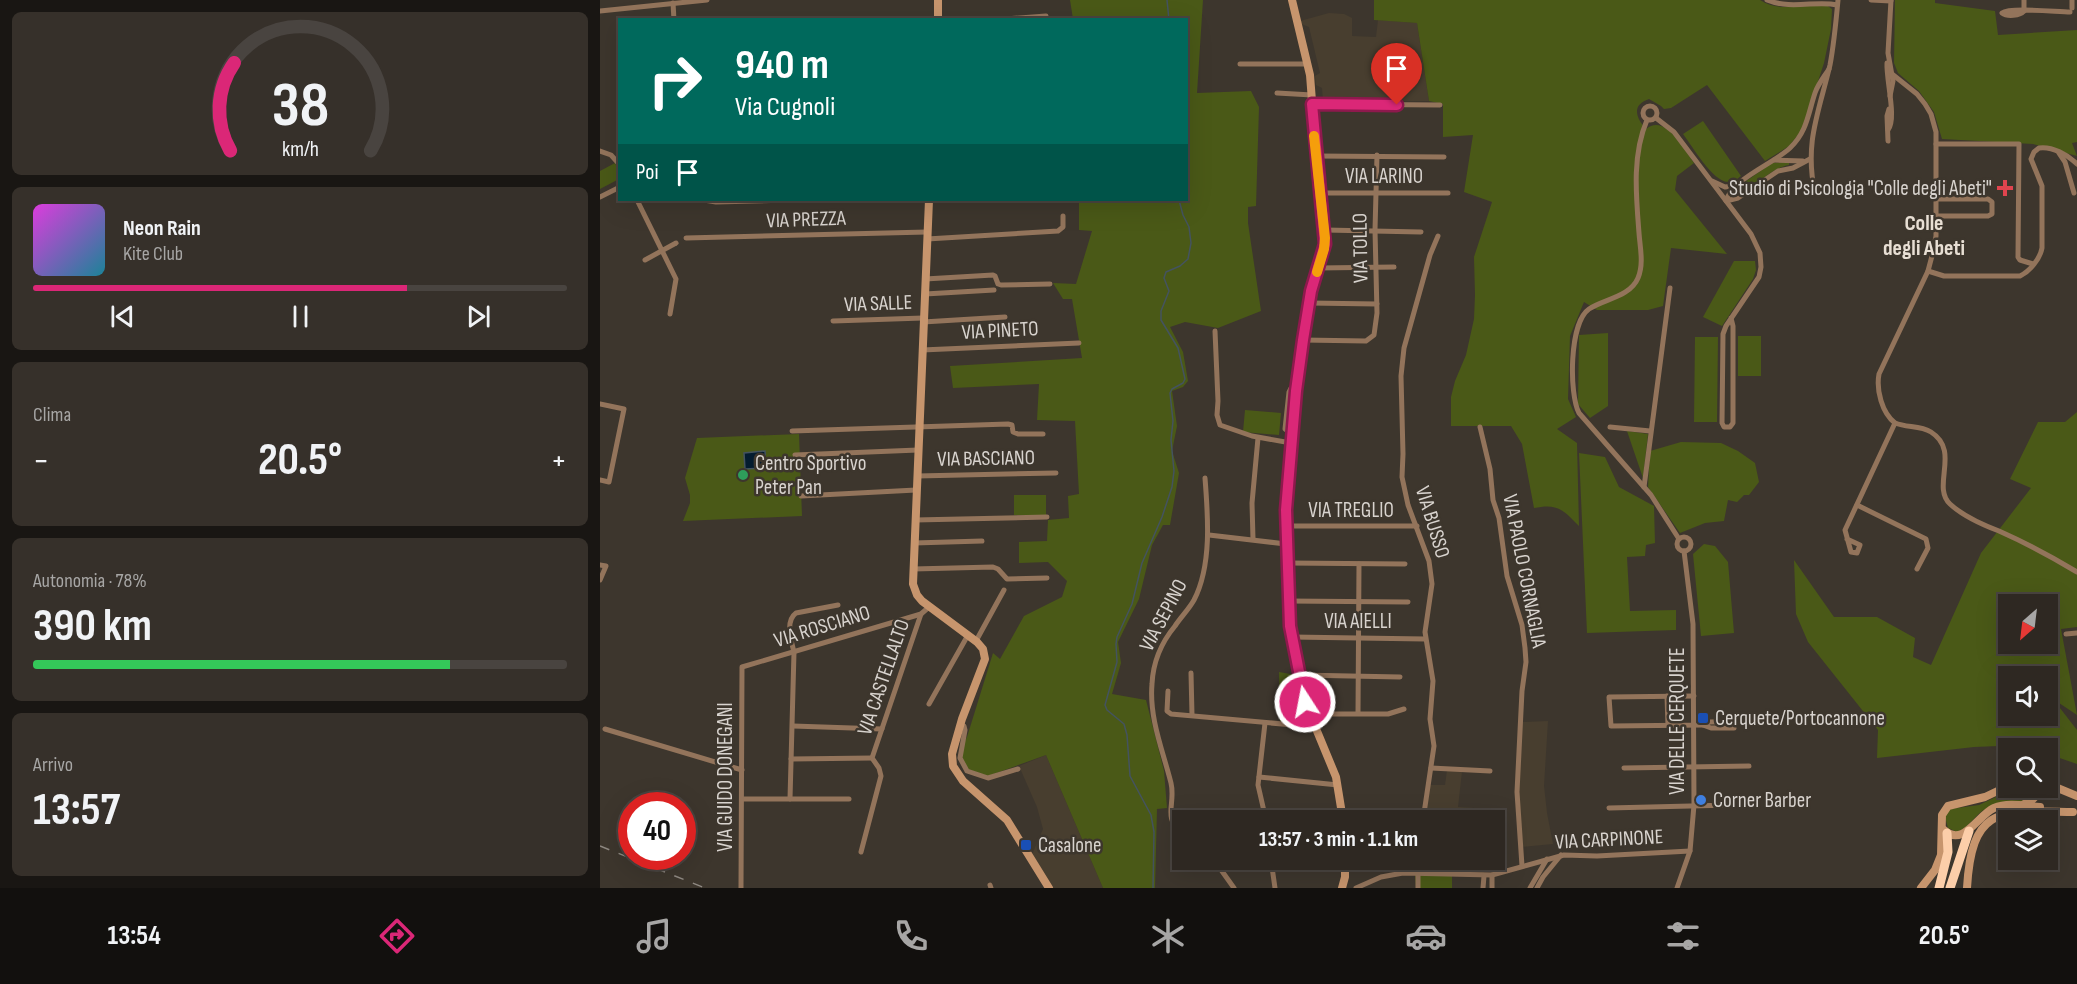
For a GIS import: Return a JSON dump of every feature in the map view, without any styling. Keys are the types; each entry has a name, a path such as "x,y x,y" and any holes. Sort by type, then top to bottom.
{"highway":[{"path":"1945,831 1948,852 1945,886"},
{"path":"1945,886 1969,831"}],"street":[{"path":"600,11 706,0"},
{"path":"938,0 938,18"},
{"path":"1292,0 1308,64 1325,230 1324,249 1309,303 1297,386 1286,526 1288,601 1292,638 1305,702 1338,785 1342,810"},
{"path":"1767,0 1777,3 1807,4 1821,0 1838,3 1829,69 1812,135 1810,159 1815,193"},
{"path":"1871,0 1891,0 1887,72 1891,126 1888,130 1888,141"},
{"path":"2024,0 2024,11 2071,10 2072,0"},
{"path":"673,3 674,18"},
{"path":"1019,18 1046,16"},
{"path":"1888,59 1893,84 1890,96"},
{"path":"1240,64 1308,64"},
{"path":"1726,201 1728,193 1790,148 1802,134 1817,88 1829,69"},
{"path":"1892,74 1922,99 1932,114 1936,132 1936,216 1935,244 1928,271 1879,374 1878,384 1884,410 1895,423 1925,429 1937,437 1946,453 1944,489 1946,499 1953,506 2077,572"},
{"path":"1890,96 1896,87 1908,86"},
{"path":"1277,93 1312,95"},
{"path":"1312,104 1440,105"},
{"path":"1647,120 1651,121 1658,114 1656,109 1650,106 1643,112 1647,120 1637,154 1637,212 1641,268 1638,278 1629,289 1584,314 1574,334 1574,399 1579,413 1644,487 1679,539 1677,546 1684,551 1690,547 1690,541 1684,537 1679,539"},
{"path":"1656,118 1674,132 1758,247 1761,267 1754,285 1731,318 1723,333 1722,423 1724,427 1730,427 1733,423 1734,326 1731,318"},
{"path":"1936,144 2019,144 2019,258 2033,264"},
{"path":"1928,271 1944,276 2020,276 2026,273 2042,252 2042,186 2031,159 2034,152 2044,147 2065,154 2077,164"},
{"path":"2055,151 2064,159 2076,191"},
{"path":"600,152 611,154 618,163"},
{"path":"1316,156 1444,157"},
{"name":"VIA TOLLO","path":"1303,340 1366,341 1371,339 1376,325 1377,304 1375,230 1377,156"},
{"path":"1774,160 1810,159"},
{"path":"1726,201 1741,197 1778,171 1793,168 1810,159"},
{"path":"2070,177 2076,171"},
{"path":"2070,177 2077,180"},
{"path":"1710,181 1725,187 1736,186"},
{"path":"600,197 618,188"},
{"name":"VIA LARINO","path":"1321,193 1448,193"},
{"path":"1739,219 1737,207 1741,197"},
{"path":"1936,199 1988,199 1992,202 1992,214 1988,216 1936,216"},
{"path":"638,201 677,280 670,314"},
{"path":"710,201 752,201"},
{"path":"929,201 913,569 915,591 929,607 976,641 983,649 985,659 960,725 952,754 956,771 963,781 1006,818 1049,888"},
{"name":"VIA PREZZA","path":"686,238 1058,231 1063,227 1063,216"},
{"path":"1325,230 1421,232"},
{"name":"VIA BUSSO","path":"1425,810 1434,739 1431,724 1433,684 1425,639 1425,624 1432,584 1429,561 1409,507 1402,477 1401,364 1430,255 1438,236"},
{"path":"645,260 676,243"},
{"path":"1318,268 1394,267"},
{"path":"926,279 994,275 998,284 1001,285 1050,284"},
{"path":"1644,487 1670,288"},
{"path":"925,294 994,290"},
{"path":"1309,303 1377,304"},
{"name":"VIA SALLE","path":"833,321 1005,317"},
{"path":"1215,331 1218,423 1225,429 1258,438 1292,439"},
{"name":"VIA PINETO","path":"922,350 1079,343"},
{"path":"1722,375 1733,374"},
{"path":"600,404 624,409 609,482 600,480"},
{"path":"1722,406 1733,406"},
{"path":"1847,539 1845,530 1895,423"},
{"path":"792,431 1008,424 1017,434 1043,434"},
{"name":"VIA PAOLO CORNAGLIA","path":"1480,427 1491,470 1493,500 1499,518 1507,576 1522,625 1525,648 1517,792 1522,866"},
{"path":"1610,427 1650,431"},
{"path":"1253,539 1252,503 1258,438"},
{"path":"795,454 918,450"},
{"name":"VIA BASCIANO","path":"917,476 1056,473"},
{"name":"VIA SEPINO","path":"1172,821 1170,816 1172,787 1153,714 1152,684 1157,657 1162,645 1197,594 1209,535 1205,478"},
{"path":"801,496 916,490"},
{"path":"1857,505 1926,539 1928,548 1917,569"},
{"path":"915,520 1047,517"},
{"name":"VIA TREGLIO","path":"1286,526 1417,526"},
{"path":"1209,535 1286,544"},
{"path":"914,543 982,541"},
{"name":"VIA DELLE CERQUETE","path":"1677,888 1690,851 1695,767 1693,624 1684,551"},
{"path":"1287,563 1405,564"},
{"path":"1358,713 1359,564"},
{"path":"600,580 603,565"},
{"path":"913,569 995,567 1007,579 1047,578"},
{"path":"976,641 1004,590"},
{"path":"1288,601 1408,602"},
{"path":"790,799 794,651 790,633 793,615 838,605"},
{"path":"921,614 929,607"},
{"name":"VIA ROSCIANO","path":"742,666 921,614"},
{"name":"VIA CASTELLALTO","path":"861,852 881,777 880,769 872,758 921,614"},
{"path":"2067,634 2077,633"},
{"path":"929,704 968,635"},
{"name":"VIA AIELLI","path":"1292,638 1425,639"},
{"name":"VIA GUIDO DONEGANI","path":"741,885 742,666"},
{"path":"1191,673 1192,715"},
{"path":"1300,675 1400,677"},
{"path":"1168,690 1166,704 1168,713 1316,727"},
{"path":"1667,696 1668,726"},
{"path":"1694,696 1609,697 1611,726 1734,728"},
{"path":"1310,714 1388,714 1404,709"},
{"path":"1703,726 1710,722 1778,720"},
{"path":"1263,810 1259,797 1259,777 1265,723"},
{"path":"960,725 964,726 965,730 960,758 968,772 988,778 1018,769"},
{"path":"793,726 882,729"},
{"path":"605,729 742,770"},
{"path":"791,759 872,758"},
{"path":"1624,768 1749,766"},
{"path":"1431,768 1490,771"},
{"path":"1259,777 1338,785"},
{"path":"2058,788 2076,796"},
{"path":"1921,888 1935,870 1941,855 1945,831 1942,815 1948,806 1985,797 1998,791"},
{"path":"2020,805 2034,798"},
{"path":"742,799 849,799"},
{"path":"1610,808 1731,805"},
{"path":"1945,831 1959,835 1969,831 1977,820 1993,808 2020,805 2075,813"},
{"path":"1967,888 1972,847 1984,826 1996,816 2024,811 2075,813"},
{"name":"VIA CARPINONE","path":"1356,888 1389,875 1416,873 1492,875 1561,855 1626,855 1690,851"},
{"path":"1537,888 1544,875 1561,855"},
{"path":"1530,888 1547,859"},
{"path":"1221,870 1234,888"},
{"path":"1272,870 1275,888"},
{"path":"1342,888 1345,870"},
{"path":"1416,870 1418,888"},
{"path":"1492,875 1492,888"},
{"path":"1484,876 1484,888"}],"shaded area":[{"path":"1329,13 1344,14 1352,18 1352,36 1376,37 1378,20 1417,23 1429,101 1323,102 1322,88 1316,85 1315,76 1320,73 1309,27 1301,24 1300,21"},
{"path":"1548,721 1544,786 1553,844 1520,847 1517,792 1521,722"},
{"path":"1046,755 1103,888 1049,888 1031,857 1043,829 1037,807 1019,766"},
{"path":"1447,770 1462,771 1458,807 1489,810 1426,810 1430,785 1445,785"},
{"path":"1417,870 1484,870 1484,875 1417,872"}],"green space":[{"path":"1070,0 1203,0 1197,93 1251,91 1259,107 1256,206 1248,207 1248,223 1261,311 1218,328 1185,322 1170,327 1183,352 1188,381 1183,387 1172,391 1177,426 1172,451 1179,473 1170,525 1163,525 1152,545 1139,599 1118,642 1121,663 1112,694 1146,700 1164,771 1167,808 1157,809 1155,888 1103,888 1046,755 988,776 966,769 960,750 967,737 993,653 1000,659 1024,616 1062,597 1067,581 1048,562 1019,563 1019,542 1047,541 1048,520 1069,518 1068,496 1079,494 1075,421 1037,420 1039,384 953,388 950,366 1082,358 1072,299 1063,299 1053,283 1076,284 1092,231 1079,230 1079,201 1188,201 1188,18 1073,18"},
{"path":"1374,0 1760,0 1784,7 1825,4 1832,9 1831,29 1824,63 1802,130 1789,146 1765,161 1707,85 1671,108 1664,109 1649,99 1638,108 1638,116 1646,129 1653,125 1667,129 1694,163 1677,176 1675,190 1727,254 1671,248 1663,306 1648,310 1597,310 1584,302 1570,336 1568,399 1576,417 1557,429 1577,443 1579,526 1555,507 1534,508 1522,444 1511,426 1451,426 1451,397 1466,355 1474,319 1474,257 1492,202 1464,192 1473,135 1443,137 1443,104 1429,101 1417,23 1374,20"},
{"path":"1895,0 1935,0 1935,3 1995,11 1998,35 2077,30 2077,142 2072,143 2077,156 2033,144 1942,139 1934,112 1919,91 1898,73 1894,63"},
{"path":"1703,121 1741,176 1735,180 1728,182 1722,180 1709,170 1683,134"},
{"path":"1786,162 1789,165 1773,171 1745,191 1730,197 1732,191 1772,163"},
{"path":"615,163 618,180 600,189 600,171"},
{"path":"1734,261 1755,261 1756,270 1753,279 1722,326 1703,317"},
{"path":"1608,333 1608,406 1590,418 1578,404 1579,335"},
{"path":"1738,336 1761,336 1761,376 1738,376"},
{"path":"1695,337 1718,337 1717,422 1694,422"},
{"path":"1245,410 1281,413 1279,435 1243,432"},
{"path":"2077,412 2077,627 2061,629 2077,715 2058,702 2058,666 1998,666 1998,726 2058,726 2058,705 2077,730 2077,764 2058,757 2058,738 1998,738 1998,746 1877,758 1878,730 1808,642 1796,614 1794,560 1834,617 1877,617 1915,638 1913,657 1931,665 1981,553 2031,488 2010,479 2038,422 2065,422"},
{"path":"1627,431 1648,434 1643,478"},
{"name":"Centro Sportivo Peter Pan","path":"799,434 802,516 683,521 690,503 685,478 697,438"},
{"path":"1681,442 1721,443 1738,451 1755,463 1759,482 1749,495 1744,495 1737,502 1728,500 1724,521 1705,523 1680,533 1648,487 1650,451"},
{"path":"1579,453 1605,457 1619,487 1654,506 1655,543 1646,545 1645,556 1627,557 1630,611 1676,610 1676,630 1587,633"},
{"path":"1014,495 1046,495 1046,515 1014,515"},
{"path":"1704,544 1715,546 1728,562 1734,633 1701,636 1693,554"},
{"path":"1279,672 1296,675 1308,724 1280,721"},
{"path":"1998,796 1998,798 2030,798 1987,808 1957,832 1948,828 1945,817 1950,809 1979,805"},
{"path":"1415,875 1452,876 1452,888 1416,888"}],"water":[{"path":"765,451 766,468 745,469 744,453"}],"waterway":[{"path":"1167,0 1169,18"},
{"path":"1153,888 1154,832 1151,815 1130,776 1124,724 1107,710 1105,705 1117,662 1117,637 1132,604 1142,563 1172,487 1173,421 1170,393 1185,379 1178,348 1161,320 1161,311 1169,291 1164,278 1166,272 1180,266 1188,259 1191,243 1189,227 1179,201"}],"railway":[{"path":"600,846 705,888"}],"slow traffic":[{"path":"1314,136 1325,238 1317,272"}],"place":[{"name":"Studio di Psicologia \"Colle degli Abeti\"","path":"2005,188"},
{"name":"Centro Sportivo Peter Pan","path":"743,475"},
{"name":"Cerquete/Portocannone","path":"1703,718"},
{"name":"Corner Barber","path":"1701,800"},
{"name":"Casalone","path":"1026,845"}],"district":[{"name":"Colle degli Abeti","path":"1924,234"}],"route":[{"path":"1305,702 1290,626 1286,510 1287,481 1303,340 1311,291 1325,244 1312,104 1397,105"}]}
